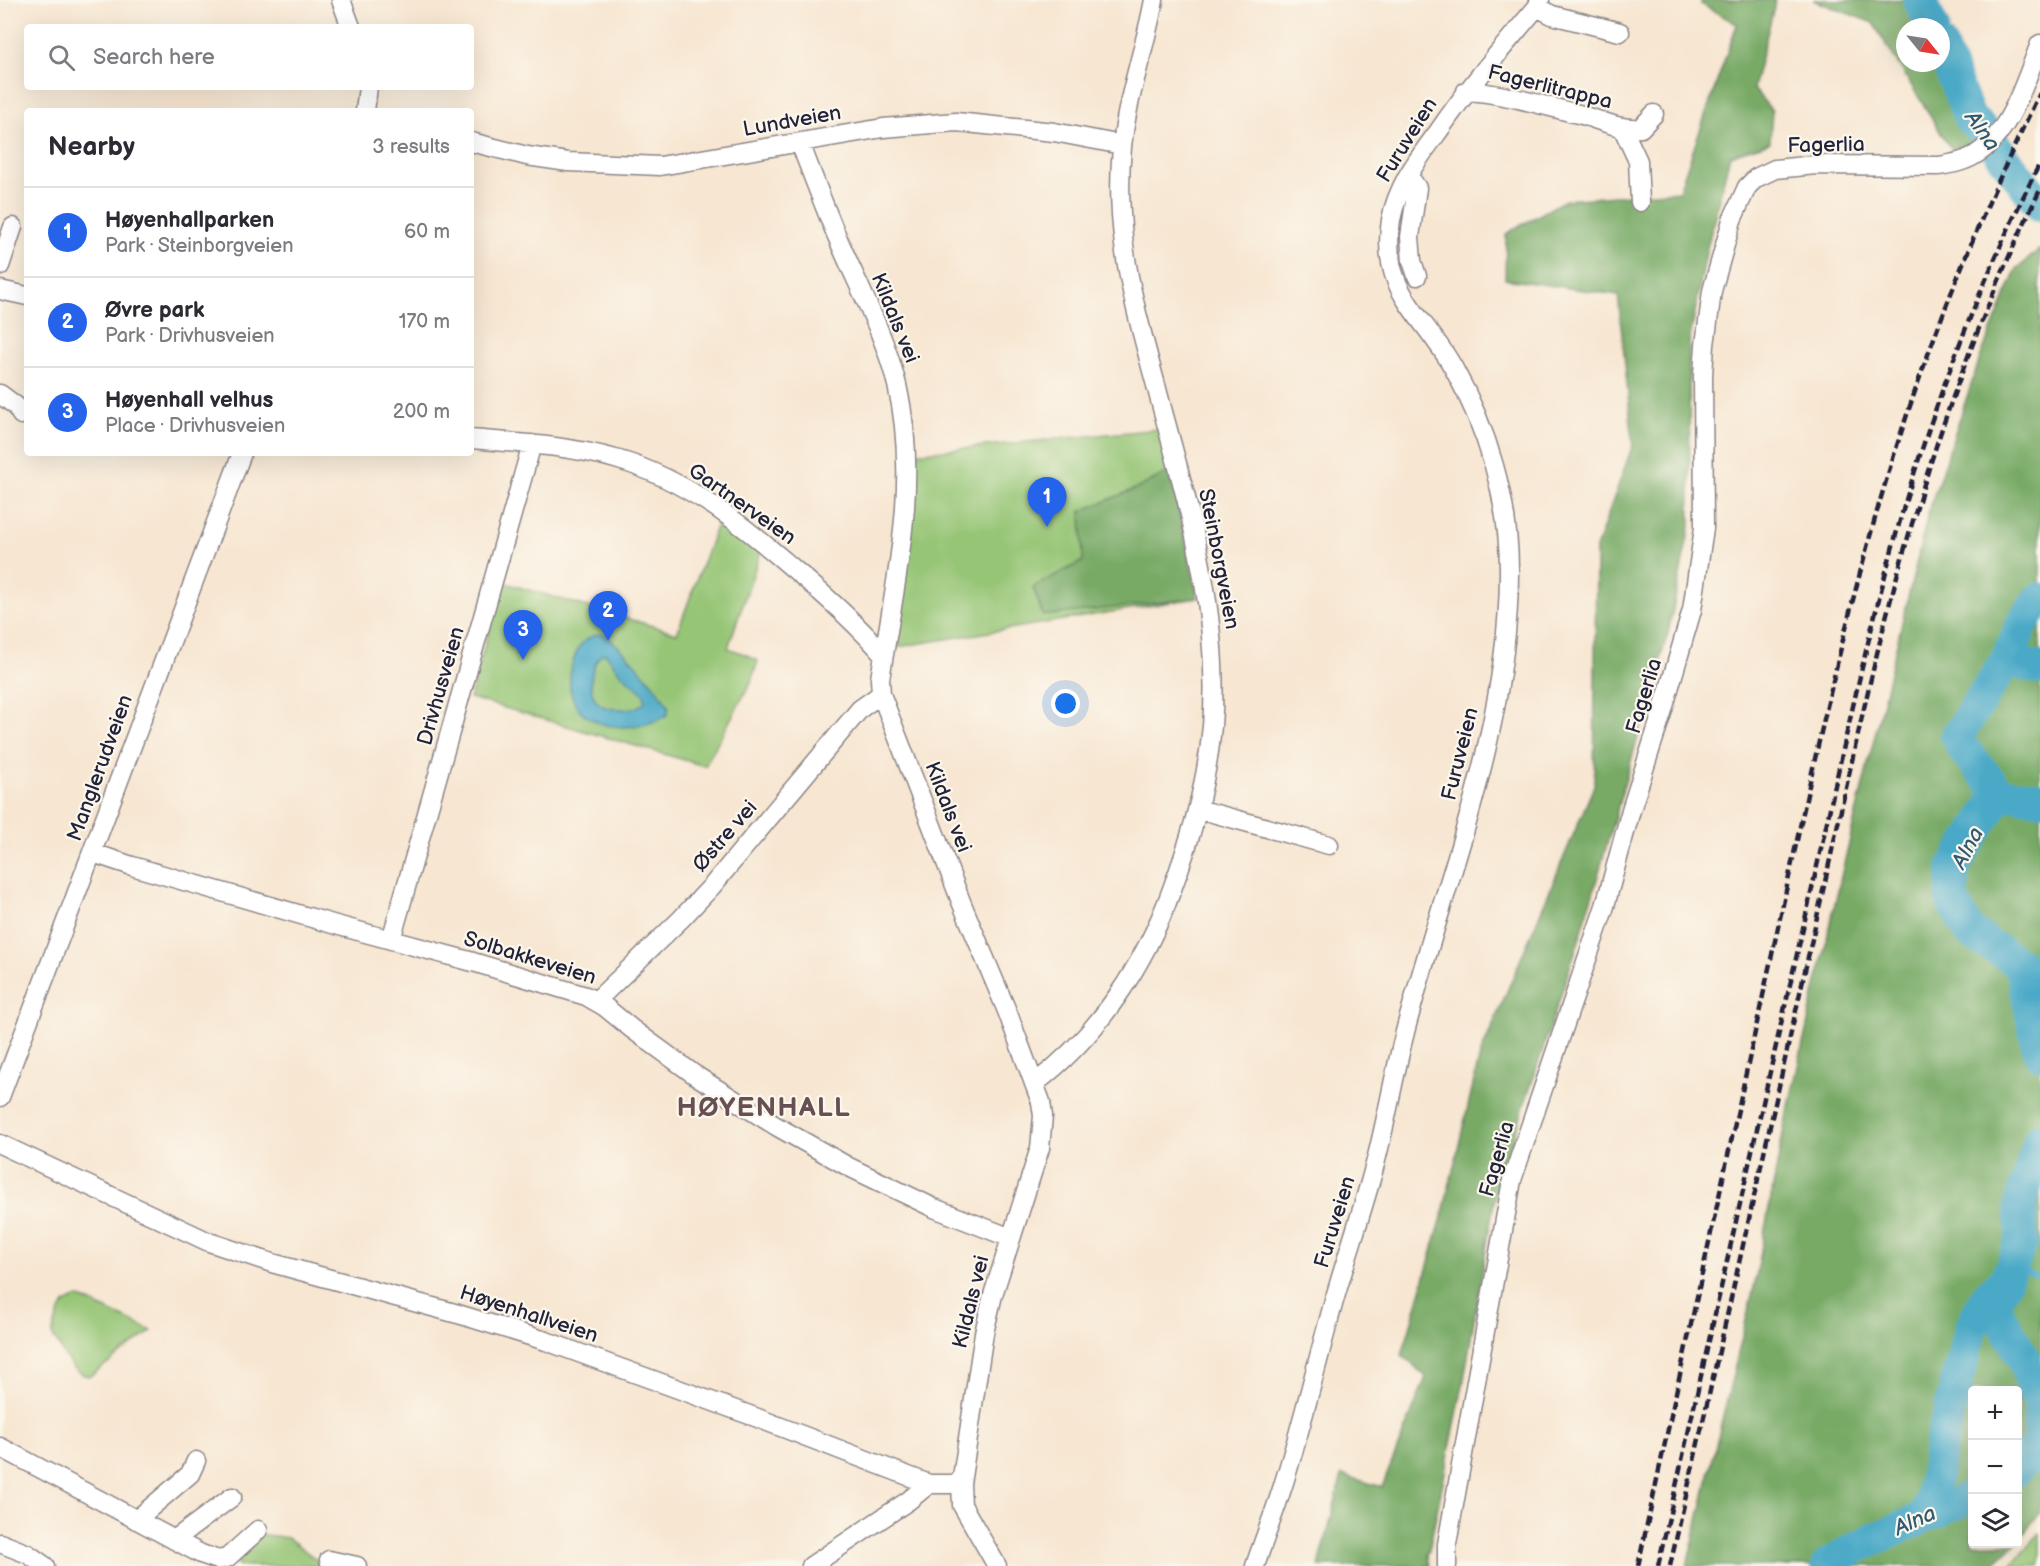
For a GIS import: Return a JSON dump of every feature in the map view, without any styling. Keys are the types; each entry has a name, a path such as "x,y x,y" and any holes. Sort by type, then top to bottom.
{"street":[{"path":"341,0 350,24"},
{"name":"Steinborgveien","path":"1034,1084 1054,1070 1075,1050 1117,997 1142,956 1168,901 1191,836 1208,760 1212,724 1214,675 1209,618 1193,527 1139,320 1124,244 1121,201 1122,145 1154,0"},
{"path":"1538,4 1560,18 1620,32"},
{"name":"Furuveien","path":"1255,1566 1281,1491 1375,1165 1407,1025 1487,749 1503,669 1509,565 1502,500 1494,464 1456,372 1401,293 1390,262 1392,216 1398,194 1407,177 1466,91 1538,4"},
{"name":"Fagerlia","path":"1447,1566 1448,1544 1512,1180 1605,906 1631,810 1692,610 1704,528 1702,375 1706,336 1712,291 1732,220 1747,187 1756,178 1775,169 1816,165 1939,166 1963,161 1990,142 2011,111 2040,44"},
{"name":"Fagerlitrappa","path":"1466,91 1486,92 1623,129 1641,128 1654,114"},
{"name":"Lundveien","path":"474,143 527,156 568,162 660,166 883,128 956,122 1054,132 1122,145"},
{"name":"Fagerlitrappa","path":"1623,129 1638,161 1640,202"},
{"name":"Kildals vei","path":"800,143 839,241 880,334 898,390 906,477 896,590 880,679 881,694 962,904 1007,1011 1041,1102 1043,1116 1040,1148 984,1333 961,1484"},
{"path":"1407,177 1416,188 1410,237 1412,261 1417,276"},
{"path":"0,266 13,227"},
{"path":"0,291 24,295"},
{"path":"0,394 16,406 21,415"},
{"name":"Gartnerveien","path":"474,439 532,444 621,460 664,477 698,496 753,535 855,623 884,655"},
{"name":"Drivhusveien","path":"391,940 532,444"},
{"name":"Manglerudveien","path":"0,1097 241,456"},
{"name":"Østre vei","path":"596,1001 681,919 860,709 881,694"},
{"path":"1198,809 1329,844"},
{"name":"Solbakkeveien","path":"93,853 536,981 596,1001 695,1075 839,1162 934,1208 1011,1238"},
{"name":"Høyenhallveien","path":"0,1144 209,1242 272,1263 492,1323 546,1341 755,1417 929,1484 961,1484"},
{"path":"0,1447 201,1554 218,1560 226,1558 258,1530"},
{"path":"136,1520 190,1474 196,1461"},
{"path":"811,1566 908,1501 929,1484"},
{"path":"961,1484 962,1505 997,1566"},
{"path":"174,1540 232,1497"},
{"path":"0,1543 28,1554 45,1566"},
{"path":"329,1560 357,1566"}],"green space":[{"path":"1701,0 1776,0 1753,88 1772,111 1770,142 1730,155 1707,248 1689,344 1690,527 1668,633 1582,931 1496,1191 1463,1385 1428,1555 1430,1566 1319,1566 1342,1475 1382,1487 1426,1377 1402,1355 1442,1217 1480,1055 1594,786 1596,548 1633,444 1618,295 1505,279 1506,234 1565,200 1679,191 1737,24 1701,4"},
{"path":"1813,0 1924,0 1930,18 1896,18 1896,60 1873,23"},
{"path":"1903,72 1947,72 1953,92 1976,128 1969,146 1950,148"},
{"path":"2040,249 2040,1512 2022,1536 2022,1386 1968,1386 1968,1548 2011,1548 1991,1566 1687,1566 1754,1287 1785,1123 1843,868 1929,510 1980,358 2016,270"},
{"path":"1159,429 1198,598 897,647 912,515 914,453"},
{"path":"1170,471 1198,598 1043,616 1033,587 1083,561 1081,511 1140,487"},
{"path":"719,519 761,551 728,648 758,661 751,682 705,766 470,698 502,582 677,633"},
{"path":"77,1298 152,1331 90,1376 83,1375 72,1366 52,1335 62,1307"},
{"path":"2040,1533 2040,1566 2010,1566"},
{"path":"258,1534 288,1538 317,1560 320,1566 239,1566 234,1555"}],"water":[{"path":"601,634 608,638 638,667 665,701 669,708 667,715 650,723 632,727 597,722 583,713 574,701 570,683 573,662 582,643","holes":["602,654 606,654 619,672 644,694 643,704 633,708 612,709 605,707 594,697 591,682 594,666"]}],"waterway":[{"name":"Alna","path":"1919,0 1928,18"},
{"name":"Alna","path":"1950,69 1970,119 1984,131 2040,205"},
{"name":"Alna","path":"2040,599 2024,620 2006,661 2040,668"},
{"name":"Alna","path":"2000,793 1964,750 1957,736 2006,661"},
{"name":"Alna","path":"2040,798 2000,793 1954,866 1952,901 1970,932 2021,965 2040,1054"},
{"name":"Alna","path":"2022,1464 2039,1443 2040,1406 2022,1356 1994,1306 2022,1241 2020,1204 2040,1139"},
{"path":"2011,1267 2040,1277"},
{"path":"1928,1514 1942,1440 1971,1328 1986,1297 2000,1285"},
{"name":"Alna","path":"1827,1566 1855,1548 1968,1498"}],"railway":[{"path":"1638,1566 1810,781 1864,557 1913,397 1951,294 1993,192 2040,93"},
{"path":"1658,1566 1854,702 1891,552 1933,416 1965,330 2040,163"},
{"path":"1670,1566 1853,756 1903,554 1930,464 1958,384 1988,305 2040,190"}],"place":[{"name":"Høyenhallparken","path":"1047,527"},
{"name":"Øvre park","path":"608,641"},
{"name":"Høyenhall velhus","path":"523,660"}],"district":[{"name":"HØYENHALL","path":"764,1108"}]}
